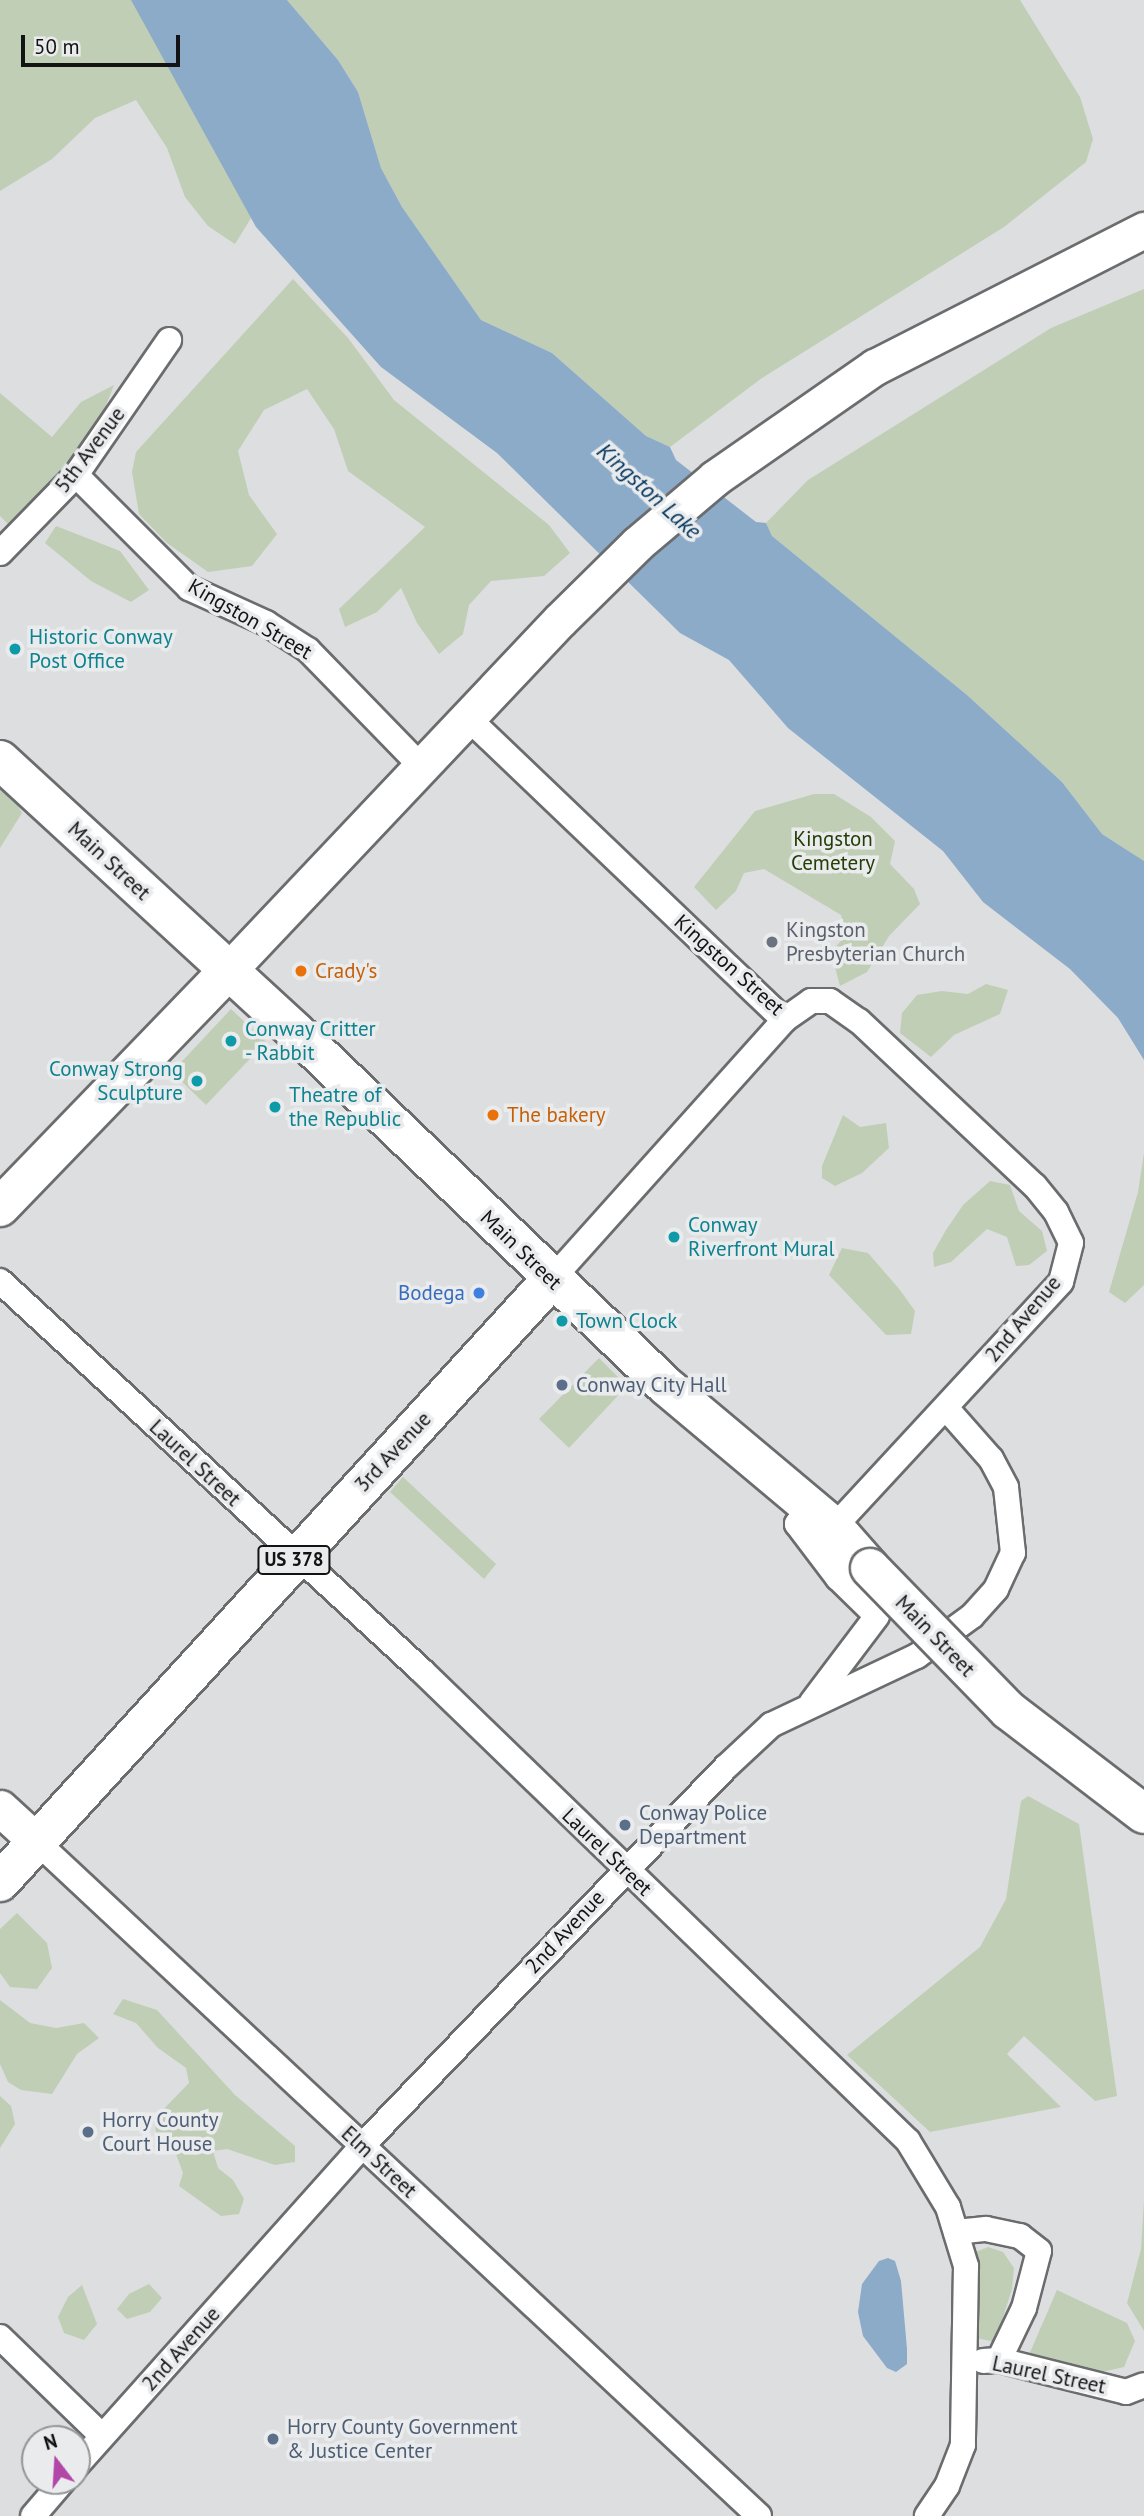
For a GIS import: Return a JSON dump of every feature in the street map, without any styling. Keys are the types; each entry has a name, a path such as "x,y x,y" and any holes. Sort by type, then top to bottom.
{"main road":[{"path":"0,1207 560,620 647,536 775,433 875,366 1144,230"},
{"name":"Main Street","path":"0,760 228,971 666,1386 822,1518 1008,1710 1144,1814"},
{"name":"3rd Avenue","path":"0,1882 552,1279"},
{"name":"Elm Street","path":"0,1808 36,1842"}],"street":[{"name":"5th Avenue","path":"0,553 76,475 169,340"},
{"name":"Kingston Street","path":"76,475 189,588 266,623 309,650 421,766"},
{"name":"Kingston Street","path":"467,718 784,1020 811,1002 830,1002 859,1021 1035,1186"},
{"name":"3rd Avenue","path":"552,1279 784,1020"},
{"name":"2nd Avenue","path":"822,1518 946,1408 1061,1282 1071,1243 1056,1212 1035,1186"},
{"name":"Laurel Street","path":"0,1281 296,1558 422,1671 908,2141 948,2207 966,2266 968,2362 999,2360 1126,2392 1144,2385"},
{"name":"2nd Avenue","path":"91,2449 362,2146 625,1869 771,1725 811,1703 918,1656 961,1624 996,1589 1013,1553 1006,1487 991,1459 946,1408"},
{"path":"811,1703 877,1616 838,1578 797,1524 822,1518"},
{"name":"Elm Street","path":"36,1842 759,2516"},
{"path":"956,2232 986,2229 1020,2236 1040,2251 1024,2308 999,2360"},
{"path":"0,2337 102,2436"},
{"path":"927,2516 947,2486 964,2445 968,2362"},
{"path":"33,2516 51,2495"}],"green space":[{"path":"0,0 139,0 256,210 235,244 208,226 185,197 167,148 136,100 95,118 52,159 0,191"},
{"path":"287,0 1020,0 1080,97 1093,139 1086,162 1004,227 762,378 670,447 646,436 552,353 481,320 402,207 381,168 358,92 338,60"},
{"path":"293,279 348,338 394,400 549,525 570,553 544,576 491,581 469,605 463,634 439,654 417,623 401,588 377,612 345,627 339,609 425,527 348,471 334,429 307,389 264,410 238,451 249,495 277,534 252,566 208,572 167,543 139,514 132,472 136,452"},
{"path":"1144,289 1144,861 1102,834 1062,782 967,695 772,536 766,523 808,480 1051,328"},
{"path":"114,385 100,421 67,468 8,524 0,516 0,393 52,437 81,402"},
{"path":"56,526 120,551 149,590 131,602 91,581 45,543"},
{"path":"0,785 8,788 22,813 0,848"},
{"name":"Kingston Cemetery","path":"814,794 834,794 871,817 895,841 890,864 914,889 920,904 889,936 867,972 840,986 831,952 847,934 841,915 764,869 744,873 736,891 716,910 694,887 755,811"},
{"path":"986,984 1008,990 1000,1014 954,1035 931,1057 900,1033 902,1013 917,995 942,991 968,994"},
{"path":"231,1009 266,1042 206,1105 172,1072"},
{"path":"843,1115 860,1127 886,1123 889,1148 862,1173 835,1186 822,1178 822,1166"},
{"path":"1144,1153 1144,1285 1125,1303 1109,1292 1138,1192"},
{"path":"990,1181 1010,1185 1019,1211 1042,1231 1047,1251 1029,1265 1016,1266 1007,1237 987,1229 951,1262 934,1267 933,1253 946,1230 963,1205"},
{"path":"842,1248 868,1253 900,1290 915,1311 911,1334 886,1335 829,1275"},
{"path":"599,1358 627,1386 569,1448 539,1419"},
{"path":"403,1477 496,1564 484,1579 390,1492"},
{"path":"1028,1796 1079,1824 1117,2096 1095,2101 1024,2036 1007,2054 1061,2107 930,2132 847,2055 980,1947 1006,1899 1021,1801"},
{"path":"17,1913 47,1943 52,1968 37,1989 10,1987 0,1973 0,1929"},
{"path":"123,1999 157,2010 235,2095 295,2146 295,2162 275,2165 227,2149 213,2151 218,2168 233,2180 244,2199 239,2214 221,2216 179,2186 183,2173 176,2154 156,2137 155,2118 189,2083 186,2068 158,2048 136,2023 113,2014"},
{"path":"0,2000 30,2023 56,2028 84,2023 99,2038 77,2054 52,2094 21,2090 8,2082 0,2064"},
{"path":"0,2096 11,2106 15,2124 0,2148"},
{"path":"1144,2200 1144,2331 1127,2303 1141,2249"},
{"path":"988,2247 1003,2252 1014,2268 1012,2289 995,2342 976,2338 972,2262 976,2252"},
{"path":"149,2284 162,2298 150,2312 127,2319 117,2309 129,2294"},
{"path":"82,2285 97,2324 84,2340 64,2333 58,2317 68,2297"},
{"path":"1057,2290 1127,2323 1135,2341 1124,2367 1098,2373 1025,2364"}],"water":[{"name":"Kingston Lake","path":"131,0 287,0 338,60 358,92 381,168 402,207 481,320 552,353 646,436 670,447 676,460 756,522 766,523 772,536 967,695 1062,782 1102,834 1144,861 1144,1060 1118,1018 1070,969 983,902 943,851 788,728 729,660 680,633 497,453 381,367 256,227"},
{"path":"888,2258 895,2261 901,2281 907,2349 907,2364 896,2372 887,2368 863,2336 858,2312 862,2284 879,2261"}],"place":[{"name":"Historic Conway Post Office","path":"15,649"},
{"name":"Kingston Presbyterian Church","path":"772,942"},
{"name":"Crady's","path":"301,971"},
{"name":"Conway Critter - Rabbit","path":"231,1041"},
{"name":"Conway Strong Sculpture","path":"197,1081"},
{"name":"Theatre of the Republic","path":"275,1107"},
{"name":"The bakery","path":"493,1115"},
{"name":"Conway Riverfront Mural","path":"674,1237"},
{"name":"Bodega","path":"479,1293"},
{"name":"Town Clock","path":"562,1321"},
{"name":"Conway City Hall","path":"562,1385"},
{"name":"Conway Police Department","path":"625,1825"},
{"name":"Horry County Court House","path":"88,2132"},
{"name":"Horry County Government & Justice Center","path":"273,2439"}]}
